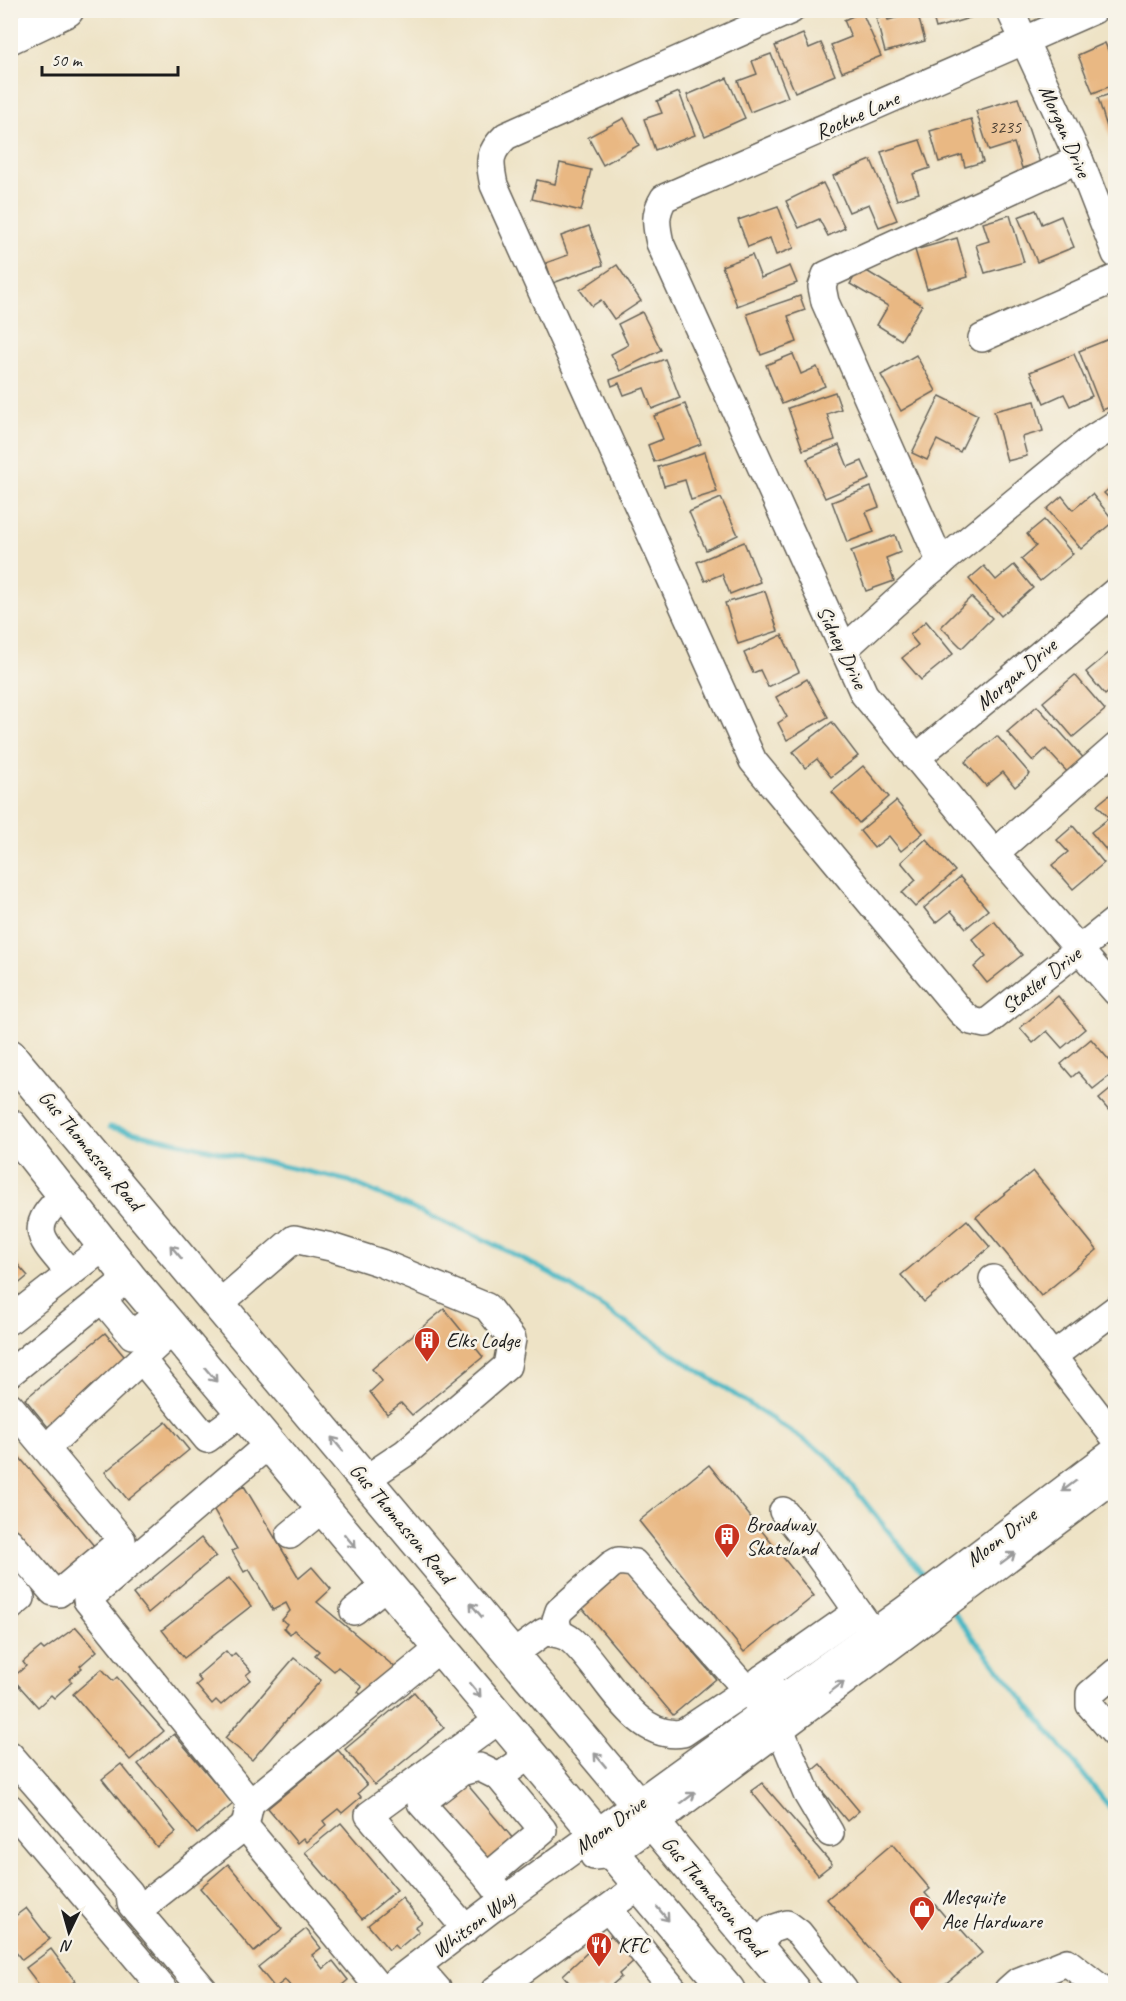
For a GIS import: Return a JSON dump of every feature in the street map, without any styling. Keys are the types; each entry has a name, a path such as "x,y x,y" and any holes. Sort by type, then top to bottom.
{"main road":[{"path":"10,37 67,10"},
{"name":"Gus Thomasson Road","path":"10,1056 513,1654 790,1989"},
{"path":"13,1135 242,1413 728,1990"},
{"path":"166,1322 216,1300"}],"street":[{"name":"Statler Drive","path":"791,10 507,136 494,147 490,165 494,185 753,760 961,1012 971,1021 985,1024 1116,920"},
{"name":"Morgan Drive","path":"1010,10 1079,159 1116,254"},
{"name":"Rockne Lane","path":"660,243 656,217 664,198 1094,10"},
{"path":"941,563 825,302 822,287 826,275 1079,159"},
{"name":"Sidney Drive","path":"660,243 864,694 995,853 1116,992"},
{"path":"982,338 1116,278"},
{"path":"843,650 941,563 1089,441 1116,424"},
{"name":"Morgan Drive","path":"916,758 1116,591"},
{"path":"995,853 1116,747"},
{"path":"64,1195 44,1212 41,1222 46,1244 70,1273"},
{"path":"216,1300 294,1239 331,1247 381,1263 487,1307 512,1339 507,1366 405,1453 366,1479"},
{"path":"10,1320 104,1247"},
{"path":"10,1373 129,1277"},
{"path":"993,1280 1116,1439"},
{"path":"102,1299 132,1335 166,1322"},
{"path":"1053,1356 1116,1309"},
{"path":"58,1437 142,1359 166,1322"},
{"path":"142,1359 207,1438 242,1413"},
{"path":"10,1406 122,1540 59,1593 53,1592 10,1542"},
{"path":"268,1444 87,1599 381,1990"},
{"name":"Moon Drive","path":"955,1585 1116,1450"},
{"name":"Moon Drive","path":"562,1859 604,1844 646,1814 781,1714 872,1631 912,1617 955,1585 1116,1477"},
{"path":"290,1535 323,1508"},
{"path":"513,1654 544,1632 570,1638 639,1720 658,1732 671,1735 683,1733 755,1684 872,1631 813,1545 783,1511"},
{"path":"559,1634 556,1620 559,1611 618,1560 634,1563 755,1684 781,1714 807,1794 830,1833"},
{"path":"10,1585 21,1598 10,1607"},
{"path":"354,1611 387,1585"},
{"path":"137,1911 440,1648"},
{"path":"1115,1732 1090,1705 1090,1694 1116,1672"},
{"path":"466,1929 369,1815 500,1719"},
{"path":"10,1755 130,1893 131,1904 204,1990"},
{"path":"499,1777 530,1755"},
{"path":"487,1877 543,1830 499,1777 479,1767 460,1772 421,1803 505,1900"},
{"path":"10,1808 164,1990"},
{"name":"Whitson Way","path":"385,1990 562,1859"},
{"path":"495,1990 639,1886"},
{"path":"608,1909 674,1990"},
{"path":"756,1946 772,1929 787,1924 799,1933 844,1990"},
{"path":"790,1989 821,1960"},
{"path":"1008,1990 1017,1982 1067,1962 1103,1990"},
{"path":"417,1966 438,1990"}],"building":[{"path":"931,10 974,10 976,16 936,28"},
{"path":"862,12 881,56 842,72 831,45 851,37 844,20"},
{"path":"917,12 925,41 885,52 876,18 886,15 888,20"},
{"path":"803,34 809,48 821,43 835,75 795,92 775,46"},
{"path":"1105,43 1113,62 1116,61 1116,84 1093,93 1078,55"},
{"path":"771,54 788,97 750,112 738,81 757,74 752,61"},
{"path":"727,78 745,118 705,136 687,95"},
{"path":"679,92 695,135 655,150 644,119 662,113 657,101"},
{"path":"1116,92 1116,135 1110,137 1098,98"},
{"path":"1018,98 1040,163 1022,168 1014,143 989,151 976,111"},
{"path":"624,118 639,145 603,165 588,137"},
{"path":"971,119 983,162 965,167 962,155 939,162 930,131"},
{"path":"920,140 930,168 913,174 919,193 897,200 881,152"},
{"path":"871,160 897,220 879,227 869,204 849,212 833,176"},
{"path":"560,163 591,170 581,211 532,199 537,180 555,184"},
{"path":"823,183 845,228 828,236 819,219 799,228 786,201"},
{"path":"778,206 794,248 776,255 770,238 748,247 738,220"},
{"path":"1036,210 1042,224 1061,216 1074,247 1037,262 1018,217"},
{"path":"1010,215 1024,262 985,273 976,245 989,241 983,223"},
{"path":"589,226 603,265 553,283 546,263 568,255 561,236"},
{"path":"957,238 968,277 927,289 915,250"},
{"path":"752,255 761,278 790,266 797,283 737,306 722,266"},
{"path":"617,265 641,301 614,319 601,300 592,306 580,290"},
{"path":"860,267 922,305 901,340 877,325 888,306 850,284"},
{"path":"800,296 805,310 788,316 797,342 761,355 747,314"},
{"path":"642,312 661,350 620,371 611,354 628,345 618,324"},
{"path":"1114,337 1116,382 1111,384 1116,405 1102,410 1079,351"},
{"path":"793,354 801,374 817,367 825,386 782,404 766,365"},
{"path":"1074,354 1092,396 1070,406 1064,394 1044,403 1030,372"},
{"path":"916,355 936,391 901,411 881,375"},
{"path":"665,359 680,398 652,409 644,388 624,395 619,383 612,386 610,380"},
{"path":"835,392 841,409 827,414 835,440 803,450 788,408"},
{"path":"940,396 978,415 960,452 937,440 927,460 912,453"},
{"path":"1035,401 1043,431 1022,437 1027,456 1007,461 994,411"},
{"path":"685,404 701,444 654,462 648,445 663,439 654,416"},
{"path":"839,445 848,467 862,461 870,479 825,498 807,459"},
{"path":"705,452 717,492 691,500 685,480 664,486 658,467"},
{"path":"1116,483 1116,505 1104,493"},
{"path":"871,487 879,507 866,512 874,532 847,542 832,502"},
{"path":"1092,494 1114,521 1081,549 1047,509 1062,496 1073,510"},
{"path":"721,498 738,535 706,550 689,512"},
{"path":"1044,520 1073,554 1040,581 1021,559 1036,546 1027,534"},
{"path":"895,535 901,552 886,558 894,581 866,591 851,551"},
{"path":"744,542 760,582 730,594 722,574 705,581 697,562"},
{"path":"1014,565 1033,588 1001,616 969,579 984,566 996,580"},
{"path":"765,591 778,631 738,644 725,603"},
{"path":"971,597 992,618 962,648 941,627"},
{"path":"926,621 953,654 921,680 902,658 918,645 910,635"},
{"path":"782,635 799,672 768,687 760,670 753,673 744,653"},
{"path":"1116,647 1116,686 1105,695 1086,672"},
{"path":"1075,675 1105,710 1073,737 1043,702"},
{"path":"807,679 828,717 787,740 778,723 787,717 776,697"},
{"path":"1037,706 1087,762 1071,776 1046,749 1033,761 1007,732"},
{"path":"832,722 858,756 831,777 817,759 805,768 793,752"},
{"path":"997,736 1030,774 1015,787 1003,772 986,786 965,762"},
{"path":"863,766 889,797 859,823 832,792"},
{"path":"1113,792 1116,795 1116,854 1112,857 1091,832 1109,818 1097,805"},
{"path":"896,801 923,833 901,851 889,836 874,848 860,831"},
{"path":"1073,826 1104,863 1073,889 1052,865 1068,852 1057,840"},
{"path":"926,839 955,871 915,907 902,893 916,880 901,862"},
{"path":"960,877 988,910 966,928 951,911 936,923 924,908"},
{"path":"994,921 1022,955 987,983 974,967 986,956 972,939"},
{"path":"1058,996 1085,1029 1062,1048 1047,1031 1033,1043 1020,1028"},
{"path":"1091,1039 1116,1068 1116,1071 1093,1089 1078,1072 1072,1077 1061,1064"},
{"path":"1116,1085 1116,1119 1099,1099"},
{"path":"1033,1171 1097,1250 1041,1296 976,1217"},
{"path":"967,1220 990,1247 924,1302 901,1275"},
{"path":"10,1256 28,1276 10,1291"},
{"name":"Elks Lodge","path":"444,1309 483,1357 412,1415 401,1403 387,1414 370,1392 382,1381 372,1369"},
{"path":"105,1333 128,1361 48,1427 25,1399"},
{"path":"166,1422 189,1450 128,1500 105,1472"},
{"path":"10,1446 100,1553 58,1588 10,1531"},
{"name":"Broadway Skateland","path":"709,1465 814,1596 744,1652 639,1521"},
{"path":"244,1486 299,1578 312,1567 331,1589 317,1602 397,1669 365,1698 358,1692 362,1687 338,1667 334,1671 315,1655 319,1651 294,1630 290,1634 284,1628 287,1624 282,1620 290,1611 286,1603 273,1610 249,1569 244,1572 232,1551 237,1549 211,1505"},
{"path":"201,1538 216,1556 148,1613 133,1594"},
{"path":"622,1568 716,1679 673,1715 579,1604"},
{"path":"229,1578 251,1606 184,1658 162,1630"},
{"path":"76,1627 97,1651 69,1679 72,1682 54,1698 51,1695 38,1707 12,1678 26,1666 23,1662 41,1647 44,1650"},
{"path":"226,1651 231,1657 235,1653 251,1671 246,1675 250,1680 221,1705 216,1700 212,1704 196,1685 201,1681 197,1676"},
{"path":"294,1658 321,1680 252,1760 225,1738"},
{"path":"102,1669 113,1681 117,1677 164,1731 130,1760 73,1694"},
{"path":"414,1692 444,1728 375,1785 345,1749"},
{"path":"174,1734 233,1804 197,1834 138,1764"},
{"path":"338,1750 367,1785 358,1793 361,1797 342,1813 338,1809 323,1821 326,1825 306,1842 303,1838 297,1843 268,1808"},
{"path":"121,1764 176,1832 157,1847 102,1779"},
{"path":"820,1764 859,1811 847,1821 808,1774"},
{"path":"466,1783 520,1847 494,1869 439,1805"},
{"path":"762,1783 832,1864 818,1875 751,1791"},
{"path":"341,1823 397,1890 362,1919 305,1852"},
{"path":"892,1844 930,1889 925,1893 948,1920 951,1918 982,1953 938,1990 906,1990 827,1899"},
{"path":"228,1864 282,1929 254,1952 200,1888"},
{"path":"402,1898 422,1922 415,1927 419,1931 398,1949 394,1945 389,1950 368,1925"},
{"path":"26,1908 50,1939 22,1960 10,1945 10,1920"},
{"path":"306,1929 321,1948 312,1955 323,1969 333,1961 348,1980 336,1990 294,1990 285,1980 275,1988 258,1967"},
{"name":"KFC","path":"613,1934 635,1960 606,1990 600,1987 595,1990 575,1990 563,1975 589,1951 590,1953"},
{"path":"51,1949 75,1981 62,1990 43,1990 26,1968"},
{"path":"1077,1976 1090,1990 1042,1990 1055,1980 1062,1989"}],"waterway":[{"path":"110,1127 349,1181 483,1239 550,1273 828,1456 929,1582"},
{"path":"952,1611 1116,1815"}],"place":[{"name":"Elks Lodge","path":"427,1363"},
{"name":"Broadway Skateland","path":"727,1559"},
{"name":"Mesquite Ace Hardware","path":"922,1932"},
{"name":"KFC","path":"599,1968"}]}
